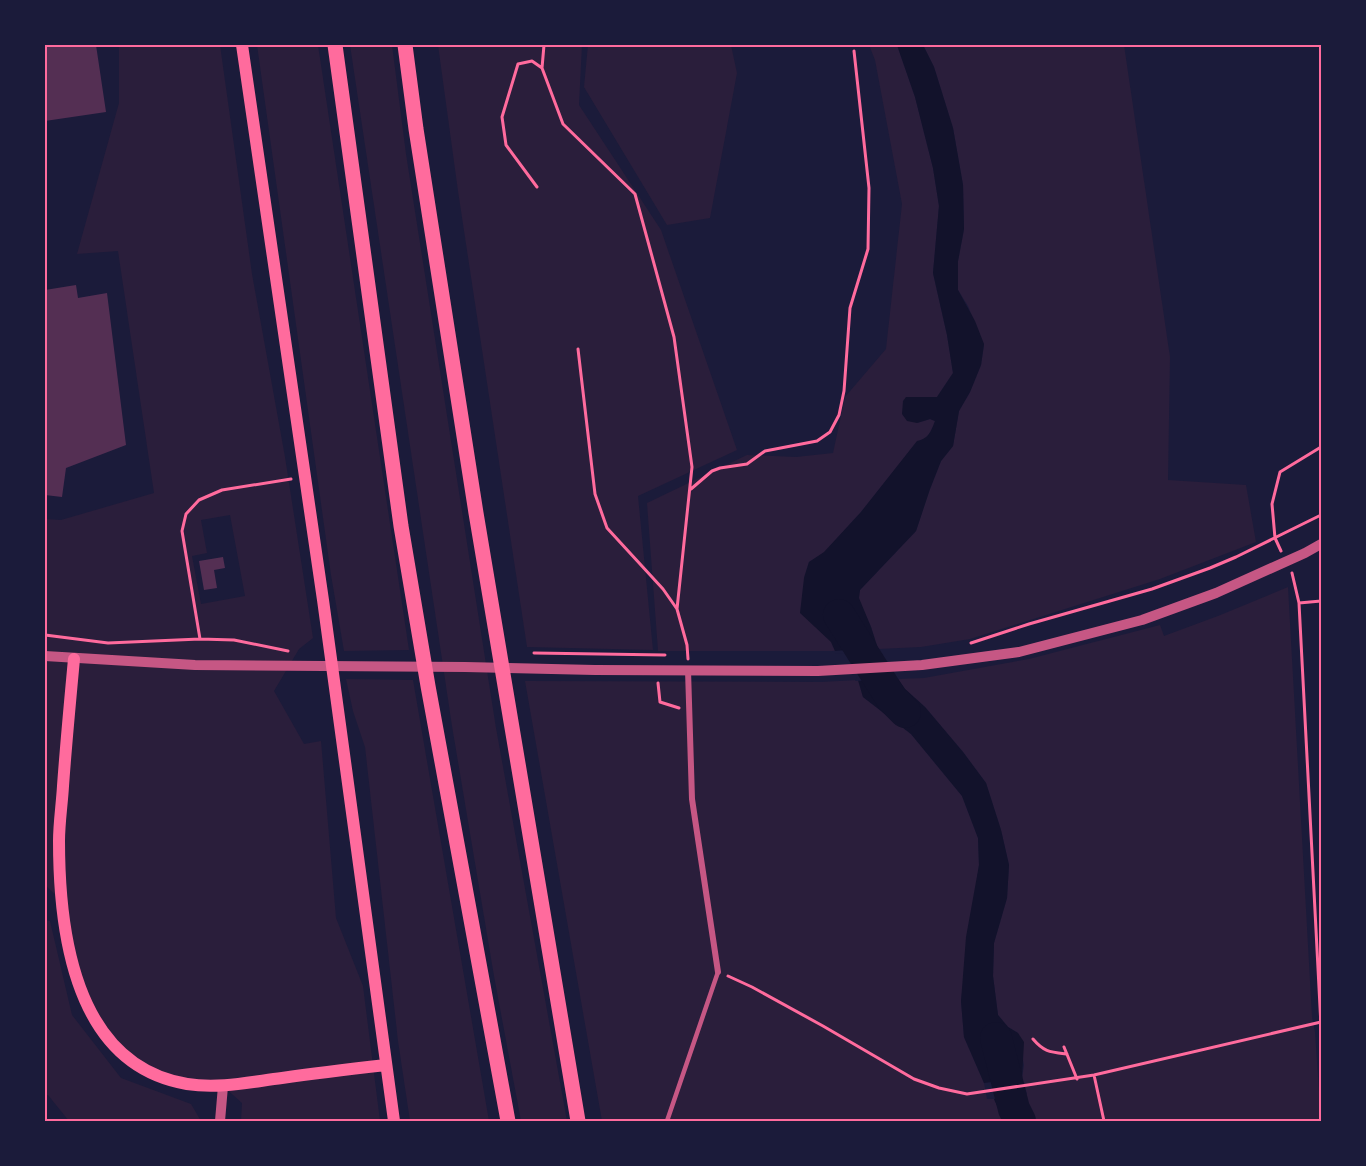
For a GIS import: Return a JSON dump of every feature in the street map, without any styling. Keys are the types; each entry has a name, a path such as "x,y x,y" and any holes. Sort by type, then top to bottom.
{"highway":[{"path":"335,45 400,526 508,1121"},
{"path":"405,45 430,222 476,513 578,1121"}],"main road":[{"path":"242,45 323,600 394,1121"},
{"path":"74,659 59,840 62,901 70,956 84,998 100,1029 123,1056 146,1071 187,1084 223,1086 386,1065"}],"street":[{"path":"45,656 214,666 818,670 922,665 1019,651 1142,620 1216,593 1321,544"},
{"path":"688,670 692,799 718,972"},
{"path":"220,1121 223,1086"}],"lane":[{"path":"667,1121 718,972"}],"path":[{"path":"543,45 542,68 563,124 635,194 674,337 692,467 677,609"},
{"path":"690,489 712,471 747,464 765,451 817,441 830,432 839,415 844,391 850,308 868,249 869,188 854,51"},
{"path":"537,187 506,146 502,117 518,64 532,61 542,68"},
{"path":"579,350 595,494 607,528 663,589 677,609 687,645"},
{"path":"1281,550 1275,538 1272,504 1280,472 1321,447"},
{"path":"200,639 182,531 186,514 199,500 222,490 305,477"},
{"path":"965,644 1152,589 1210,568 1321,515"},
{"path":"718,972 752,987 914,1079 939,1088 967,1094 1077,1079 1321,1024 1299,603 1292,573"},
{"path":"1299,603 1321,601"},
{"path":"45,635 108,643 200,639 234,640 290,651"},
{"path":"656,654 660,702 689,711"},
{"path":"1033,1039 1048,1052 1066,1054"},
{"path":"1064,1047 1077,1079"},
{"path":"1094,1075 1104,1121"}],"shaded area":[{"path":"119,45 220,45 252,274 285,457 313,638 299,649 274,691 304,744 321,741 336,918 363,986 380,1121 241,1121 242,1103 223,1086 187,1084 123,1056 84,998 62,901 45,885 45,519 61,520 154,493 118,251 77,254 119,103","holes":["230,515 245,596 201,604 192,556 207,553 201,520"]},
{"path":"257,45 318,45 409,650 344,651 331,575"},
{"path":"350,45 392,45 406,154 496,728 567,1121 521,1121 452,726"},
{"path":"438,45 582,45 579,105 661,230 737,450 638,496 653,650 527,647"},
{"path":"588,45 731,45 737,73 710,218 667,225 584,87"},
{"path":"869,45 897,45 915,97 933,168 939,206 933,273 953,373 917,423 930,419 935,421 929,434 917,442 861,512 824,553 809,562 804,578 835,651 658,651 647,503 747,455 796,457 833,453 845,397 886,349 902,204 875,60"},
{"path":"897,45 923,45 934,67 953,128 963,185 964,229 958,261 958,290 975,321 984,344 981,365 959,411 953,446 941,461 916,531 860,590 859,598 878,649 835,651 831,642 800,613 804,578 809,562 824,552 861,512 917,441 924,439 930,432 935,421 930,419 917,423 907,421 902,414 903,401 906,397 937,397 953,373 933,273 939,206 933,168 915,97"},
{"path":"923,45 1124,45 1170,357 1168,480 1246,485 1256,542 1160,579 970,639 921,647 878,649 858,598 860,590 916,531 941,461 953,446 959,411 981,365 984,345 968,306 958,290 958,261 964,229 963,185 953,128 934,67"},
{"path":"1288,587 1312,1017 1321,1121 1035,1121 1022,1095 1027,1094 1022,1078 1024,1065 1018,1033 1008,1027 998,1015 993,976 994,943 1007,898 1009,865 1001,830 986,783 925,707 905,689 898,679 924,678 1029,659 1160,625 1164,636"},
{"path":"346,679 413,680 489,1121 410,1121 398,1041 365,747 353,711"},
{"path":"898,679 905,689 925,707 986,783 1001,830 1009,865 1007,898 994,943 993,976 998,1015 1008,1027 1018,1033 1024,1042 1022,1078 984,1083 964,1037 961,1001 966,937 979,865 978,838 962,796 911,734 863,697 858,680"},
{"path":"858,680 863,697 911,734 962,796 978,838 979,865 961,1001 964,1037 984,1083 987,1099 994,1099 1004,1121 602,1121 525,681 821,682"},
{"path":"45,920 50,921 72,1015 121,1078 191,1104 201,1121 69,1121 48,1095 45,1096"},
{"path":"1022,1095 1035,1121 1004,1121 994,1099"}],"pier":[{"path":"881,649 878,652 835,654 832,651"},
{"path":"899,676 902,679 855,681 857,677"}],"building":[{"path":"45,45 96,45 106,112 45,121"},
{"path":"76,285 78,298 107,293 126,445 66,468 62,497 45,495 45,290"},
{"path":"223,557 225,568 214,570 217,588 204,590 199,561"}],"waterway":[{"path":"839,615 892,699 905,712"},
{"path":"996,1038 1014,1109 1020,1121"}]}
